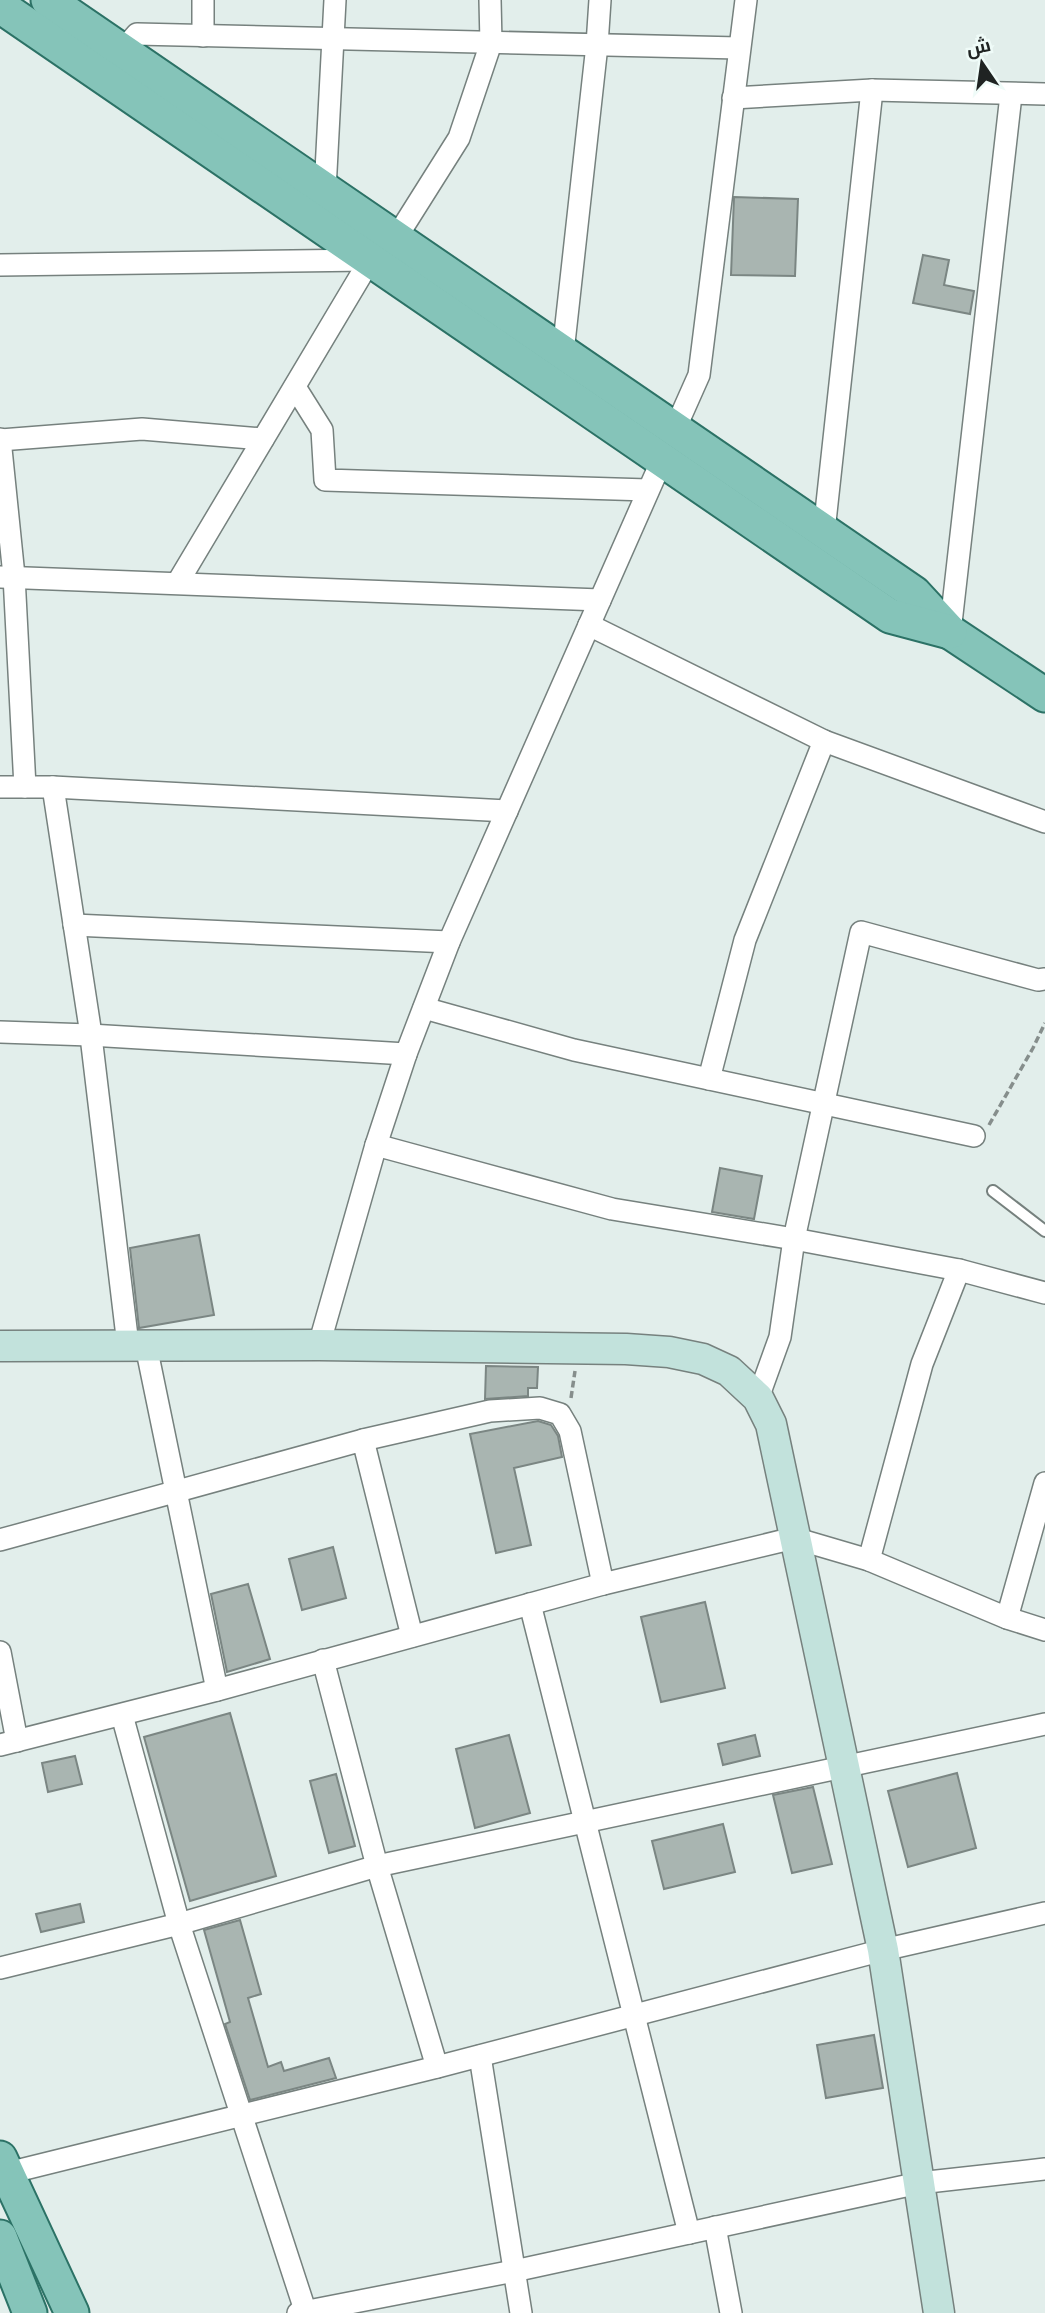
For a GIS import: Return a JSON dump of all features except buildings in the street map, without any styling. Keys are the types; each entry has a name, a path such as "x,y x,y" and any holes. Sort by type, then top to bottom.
{"main road":[{"path":"48,0 914,593 950,632 1045,695"},
{"path":"0,6 890,616 950,632"},
{"path":"4,2165 72,2313"},
{"path":"0,2237 30,2313"}],"street":[{"path":"203,0 203,36"},
{"path":"326,190 335,0"},
{"path":"396,238 458,138 491,43 490,0"},
{"path":"563,352 600,0"},
{"path":"674,429 699,375 746,0"},
{"path":"122,51 137,34 739,48"},
{"path":"733,98 872,90 1045,94"},
{"path":"824,531 872,90"},
{"path":"950,632 1011,95"},
{"path":"0,265 370,260"},
{"path":"178,582 370,260"},
{"path":"295,387 322,429 325,480 648,490"},
{"path":"25,787 7,577 0,440 142,429 263,439"},
{"path":"319,1345 376,1145 406,1054 449,942 662,460"},
{"path":"7,577 600,600"},
{"path":"589,625 824,741 1045,822"},
{"path":"709,1079 745,940 824,741"},
{"path":"0,787 507,811"},
{"path":"52,788 137,1345 175,1494 217,1690"},
{"path":"74,925 449,942"},
{"path":"758,1398 780,1337 794,1239 861,932 1038,980 1045,979"},
{"path":"424,1008 574,1050 974,1136"},
{"path":"0,1032 406,1054"},
{"path":"376,1145 612,1209 959,1270 1045,1293"},
{"path":"869,1560 922,1364 959,1270"},
{"path":"0,1346 319,1345 578,1348 669,1352 703,1359 729,1371 758,1398 771,1424 883,1950 939,2313"},
{"path":"0,1541 363,1440 490,1411 540,1408 560,1414 570,1431 603,1584"},
{"path":"363,1440 412,1636"},
{"path":"1007,1618 1045,1483"},
{"path":"0,1652 9,1743 217,1690 603,1584 794,1538 869,1560 1007,1618 1045,1630"},
{"path":"530,1604 689,2233"},
{"path":"323,1661 377,1866 437,2067"},
{"path":"122,1715 179,1924 303,2312 514,2271 919,2183 1045,2169"},
{"path":"0,1968 179,1924 377,1866 1045,1724"},
{"path":"4,2165 241,2116 883,1950 1045,1913"},
{"path":"480,2056 522,2313"},
{"path":"715,2227 732,2313"}],"lane":[{"path":"993,1191 1045,1231"}],"path":[{"path":"974,1136 992,1123 1045,1023"},
{"path":"560,1414 570,1403 578,1348"}]}
